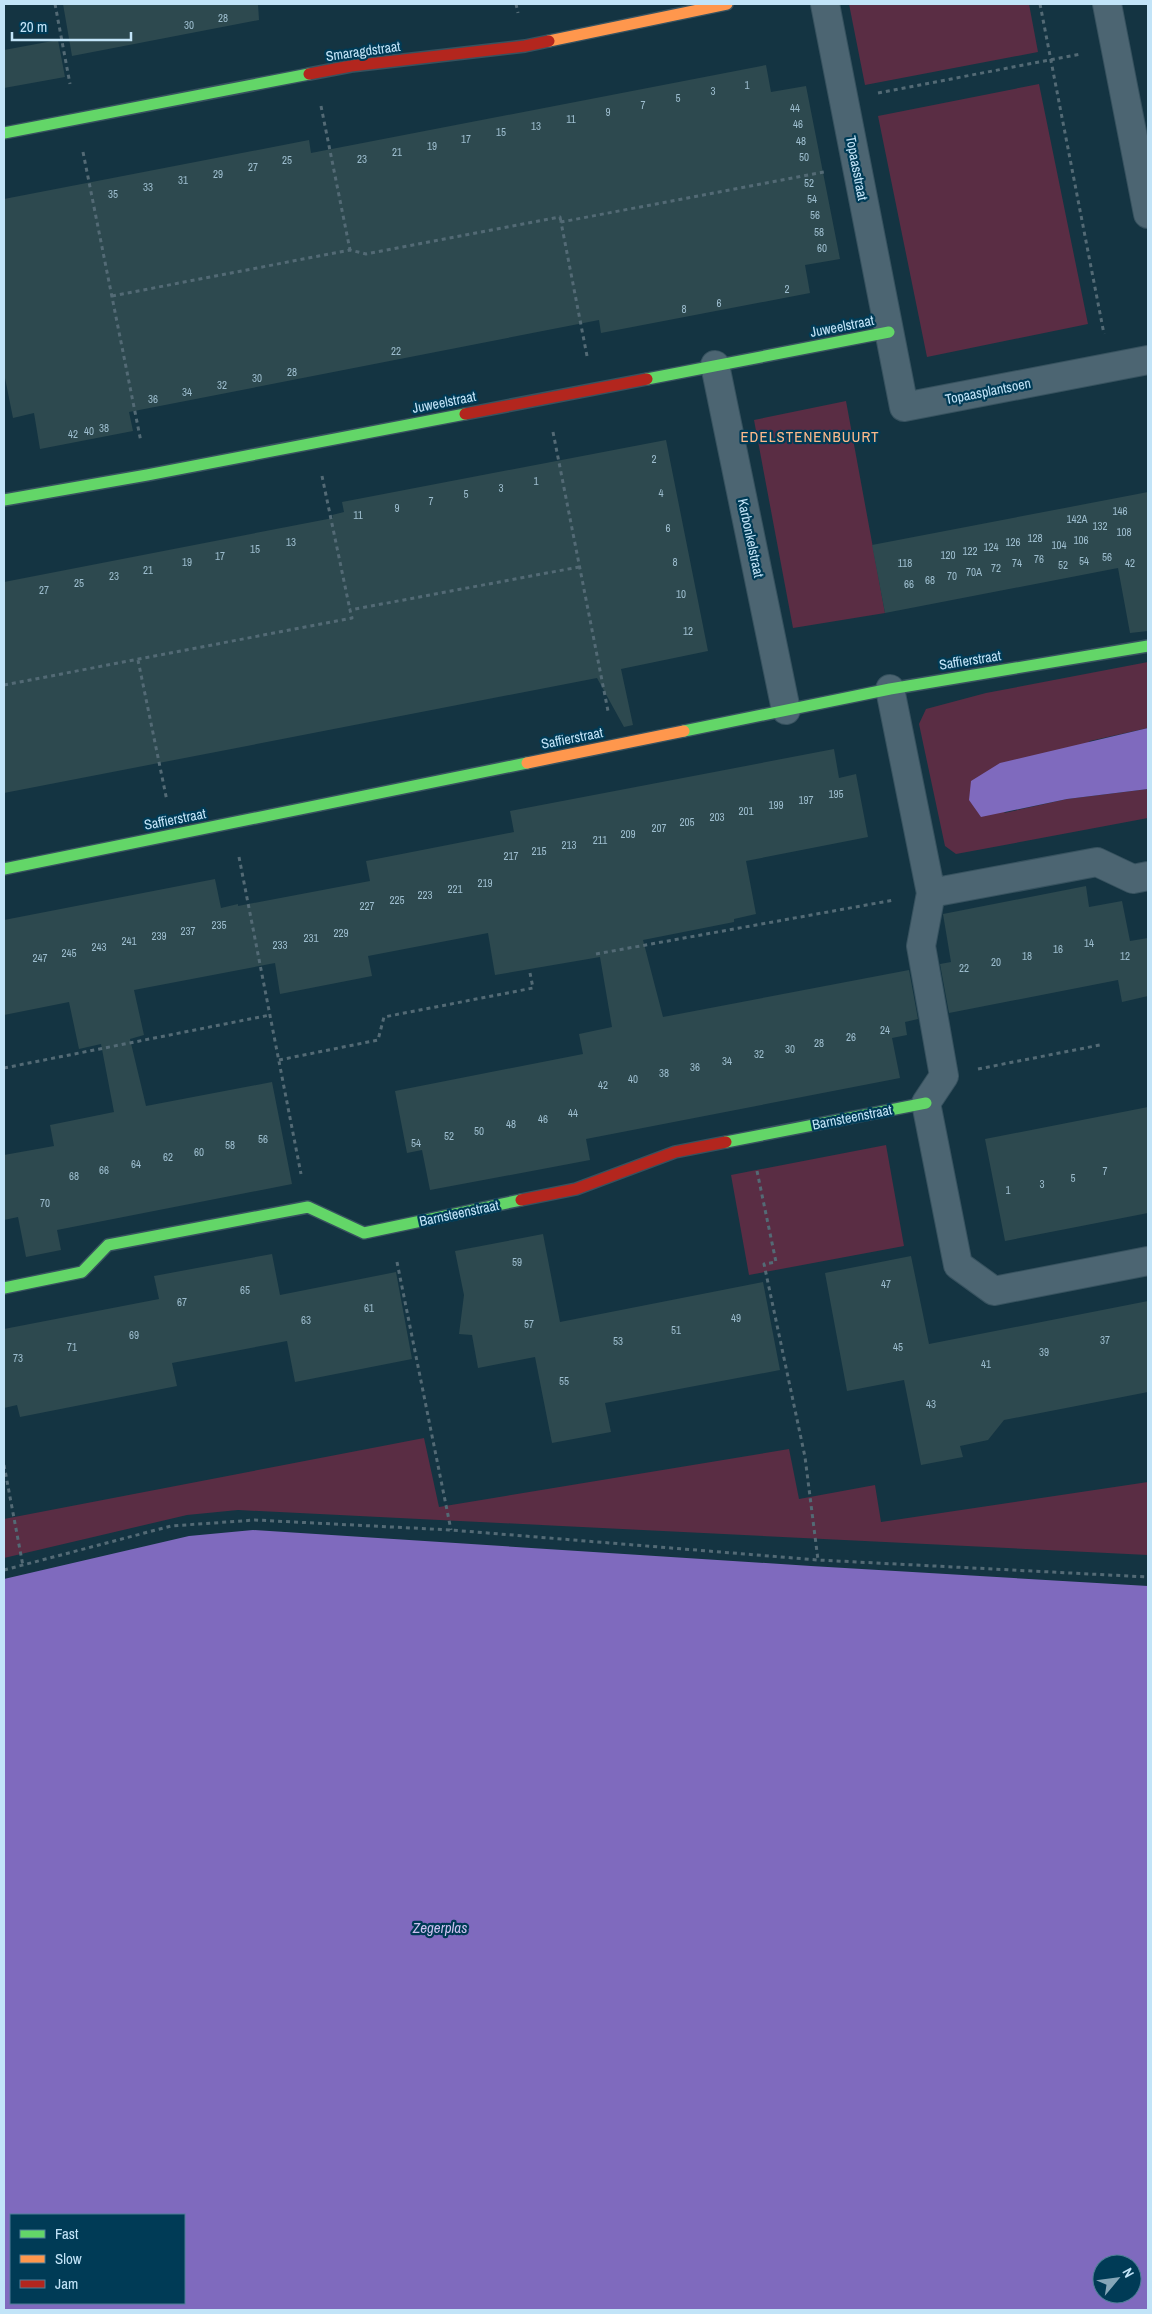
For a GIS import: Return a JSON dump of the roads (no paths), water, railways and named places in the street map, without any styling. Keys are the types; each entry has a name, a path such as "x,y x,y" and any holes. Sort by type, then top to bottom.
{"street":[{"name":"Smaragdstraat","path":"4,133 351,66 525,46 727,4"},
{"name":"Topaasstraat","path":"825,4 889,332"},
{"path":"1107,4 1148,214"},
{"name":"Topaasplantsoen","path":"889,332 904,407 1148,360"},
{"name":"Juweelstraat","path":"4,500 147,475 889,332"},
{"name":"Karbonkelstraat","path":"715,365 786,710"},
{"name":"Saffierstraat","path":"4,869 890,689 1148,646"},
{"path":"890,689 931,893 921,946 944,1076 926,1103 958,1265 994,1291 1148,1261"},
{"path":"931,893 1097,862 1133,879 1148,876"},
{"name":"Barnsteenstraat","path":"4,1288 82,1272 108,1245 308,1207 364,1233 576,1189 675,1152 926,1103"}],"water":[{"path":"1148,728 1148,789 1067,799 981,817 969,800 971,781 1000,763"},
{"name":"Zegerplas","path":"253,1530 1148,1586 1148,2310 4,2310 4,1579 189,1536"}],"district":[{"name":"EDELSTENENBUURT","path":"810,436"}]}
